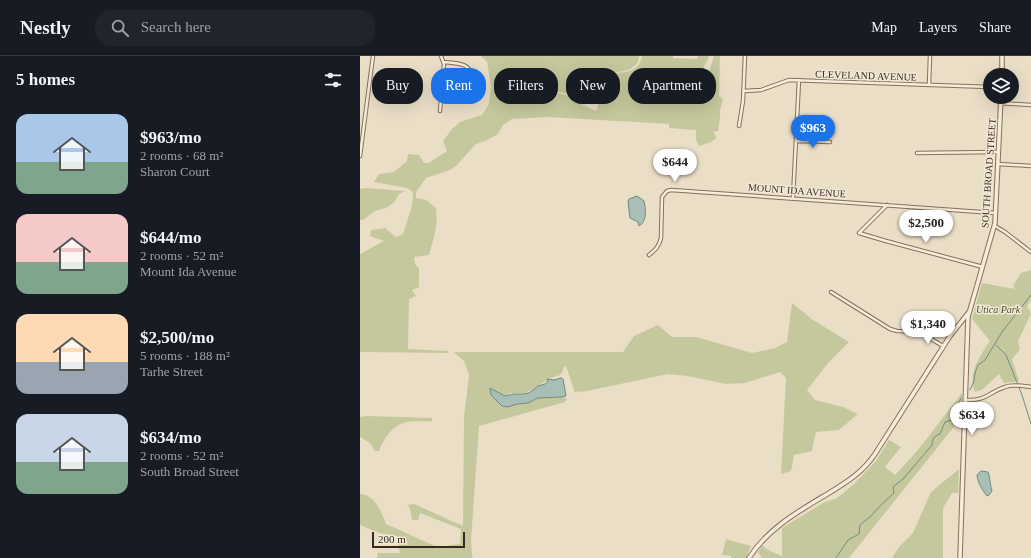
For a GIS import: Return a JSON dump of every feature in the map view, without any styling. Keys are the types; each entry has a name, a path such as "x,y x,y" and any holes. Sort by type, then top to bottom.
{"street":[{"path":"360,156 373,56"},
{"path":"440,111 444,62 441,56"},
{"path":"738,126 744,91 745,56"},
{"path":"928,85 930,56"},
{"path":"1002,56 1002,68"},
{"path":"444,62 459,63 470,68"},
{"path":"793,198 799,80"},
{"name":"CLEVELAND AVENUE","path":"744,91 756,91 784,81 799,80 983,87"},
{"name":"SOUTH BROAD STREET","path":"960,558 969,312 995,226 1000,104"},
{"path":"1016,104 1031,105"},
{"path":"797,141 830,142"},
{"path":"917,153 998,152"},
{"path":"998,164 1031,166"},
{"name":"MOUNT IDA AVENUE","path":"649,255 657,249 660,244 662,197 667,191 793,198 996,213"},
{"path":"887,205 859,233 983,267"},
{"path":"995,226 1031,252"},
{"path":"831,292 890,328 919,332 943,346"},
{"path":"748,558 757,546 775,528 798,512 846,483 864,469 876,454 943,346 969,312"},
{"path":"965,400 984,398 1006,386 1031,387"}],"green space":[{"path":"481,56 639,56 638,62 634,66 622,71 620,71 620,68 566,68 566,93 558,91 558,68 494,68 494,104 558,104 558,93 566,95 566,104 581,104 596,111 598,104 620,104 620,72 628,71 628,104 716,104 716,68 710,68 714,56 720,56 719,96 723,99 720,110 718,131 713,132 717,138 711,142 699,146 696,140 696,130 669,128 669,124 547,117 512,119 503,125 498,134 476,144 456,166 450,170 426,178 416,192 416,198 426,200 436,208 436,222 429,255 414,257 415,264 419,268 419,287 412,290 416,296 409,299 408,349 448,351 448,353 360,352 360,254 384,241 370,236 371,230 385,228 396,237 403,234 412,206 413,192 407,188 374,182 379,174 394,172 407,161 408,154 419,155 424,163 429,163 447,151 443,141 452,129 460,122 482,115 489,104 491,86 487,62"},
{"path":"642,56 673,56 673,58 697,59 698,56 708,56 709,58 704,68 636,68 640,63"},
{"path":"365,188 405,191 399,194 395,201 388,207 375,211 363,220 360,220 360,189"},
{"name":"Utica Park","path":"1031,270 1031,300 1027,306 1031,314 1018,341 1020,350 1012,359 1019,381 1004,383 999,374 982,390 975,392 973,379 976,365 982,352 990,341 972,319 982,283 1015,289 1013,286 1021,273"},
{"path":"792,303 813,320 849,342 828,363 807,390 815,400 843,407 858,414 839,430 816,432 812,451 794,455 791,471 781,474 786,378 780,372 745,383 726,384 687,376 668,374 582,392 578,391 575,393 566,366 563,368 560,375 551,378 526,393 510,393 505,396 501,395 497,391 508,407 528,403 538,398 562,397 567,399 565,402 479,426 471,540 473,558 377,558 378,553 400,553 396,536 380,533 360,525 360,494 370,497 377,504 386,524 437,547 460,544 461,529 420,513 418,520 412,520 410,508 407,505 414,504 463,526 464,417 469,375 464,361 454,352 623,352 634,336 658,325 672,337 696,337 752,353 775,348 787,342"},
{"path":"962,393 961,415 957,423 849,558 762,558 758,552 762,545 768,550 782,556 782,528 823,503 837,498 853,485 876,461 889,440 901,447 885,467 895,475 918,450"},
{"path":"360,417 432,418 432,421 410,422 399,425 388,434 379,451 375,451 370,443 360,437"},
{"path":"959,469 958,493 952,493 943,508 943,558 892,558 899,547 913,533 931,492"},
{"path":"726,539 751,546 746,558 731,558 731,556 722,555"}],"water":[{"path":"637,196 644,201 645,208 645,218 639,226 638,222 630,218 628,202 629,199"},
{"path":"561,378 563,379 566,396 562,397 538,398 528,403 508,407 502,406 491,395 490,388 505,396 524,394 529,393 538,386 545,384 548,381 547,379 554,380"},
{"path":"981,471 988,472 989,474 992,491 987,496 980,486 977,475"}],"waterway":[{"path":"970,390 978,365 985,360 1002,332 1031,295"},
{"path":"996,345 1006,355 1022,395 1031,424"},
{"path":"836,558 848,540 859,534 860,525 894,493 893,487 904,478 932,445 933,439 940,434 945,422 952,420 952,410 957,408 961,398"}]}
